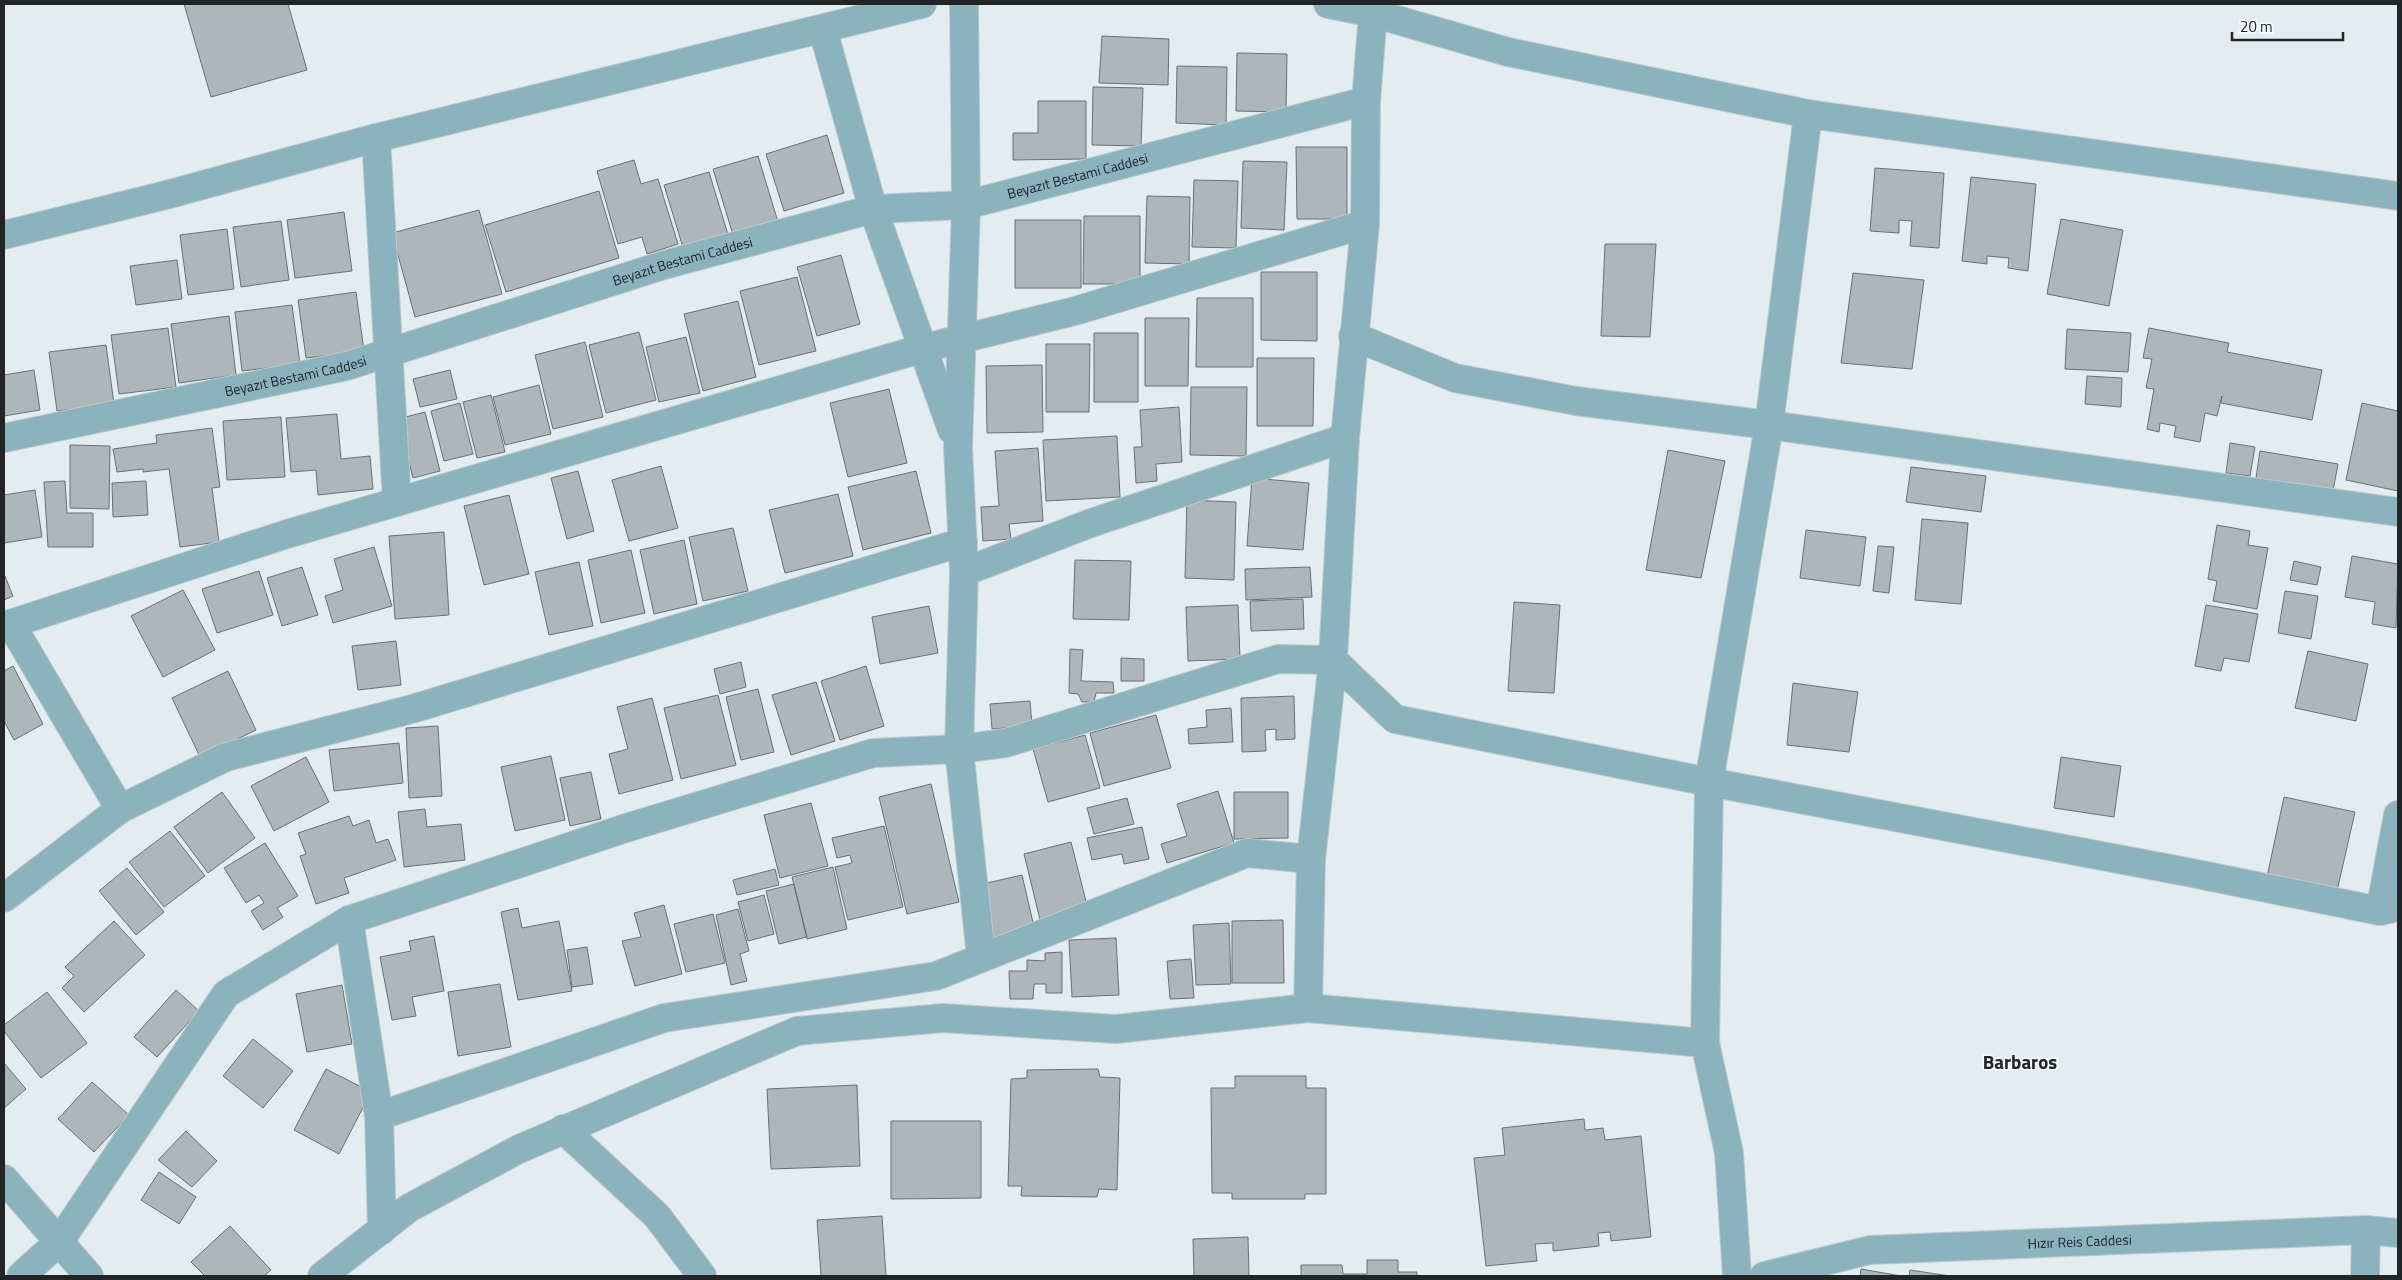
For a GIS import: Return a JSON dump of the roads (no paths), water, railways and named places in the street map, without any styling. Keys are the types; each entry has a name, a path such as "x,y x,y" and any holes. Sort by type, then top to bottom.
{"street":[{"path":"4,235 166,195 376,138 823,30 922,4"},
{"path":"964,4 966,205 958,448 964,572 959,749 981,957"},
{"path":"1328,4 1374,13 1508,52 1808,114 2398,196"},
{"path":"1308,1008 1311,859 1333,660 1345,438 1353,336 1365,224 1366,101 1374,13"},
{"path":"823,30 873,209 958,448"},
{"name":"Beyazıt Bestami Caddesi","path":"4,438 346,366 664,265 873,209 966,205 1366,101"},
{"path":"1737,1276 1729,1153 1705,1043 1708,782 1769,425 1808,114"},
{"path":"376,138 397,502"},
{"path":"120,808 7,625 287,534 924,348 1075,311 1365,224"},
{"path":"1353,336 1455,378 1576,401 1769,425 2398,512"},
{"path":"964,572 1091,523 1345,438"},
{"path":"4,898 120,808 226,757 412,709 963,542"},
{"path":"21,1276 59,1242 226,994 349,920 626,828 872,753 959,749 1006,743 1278,659 1333,660 1395,719 1708,782 2389,909 2398,815"},
{"path":"379,1116 664,1018 936,976 1247,853 1311,859"},
{"path":"349,920 379,1116 382,1230"},
{"path":"936,976 943,1018"},
{"path":"322,1276 409,1208 519,1148 797,1031 943,1018 1116,1029 1308,1008 1705,1043"},
{"path":"563,1129 657,1216 702,1276"},
{"path":"4,1178 89,1276"},
{"path":"2365,1276 2366,1230"},
{"name":"Hızır Reis Caddesi","path":"1764,1276 1870,1250 2366,1230 2398,1233"}],"district":[{"name":"Barbaros","path":"2020,1062"}]}
